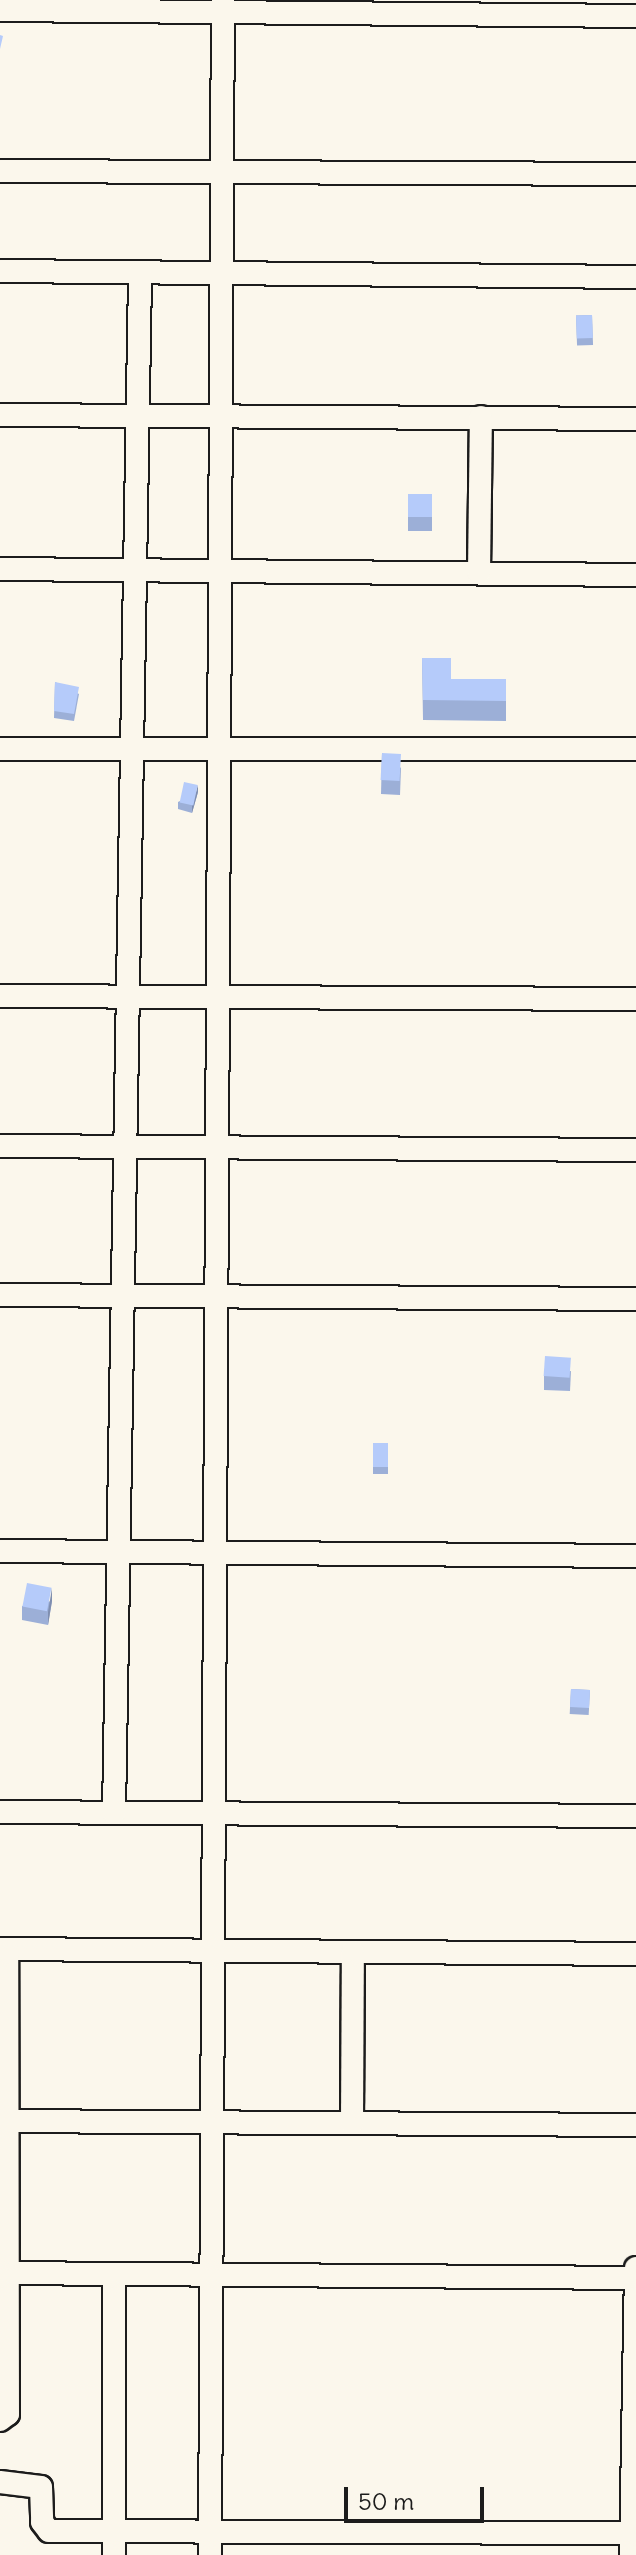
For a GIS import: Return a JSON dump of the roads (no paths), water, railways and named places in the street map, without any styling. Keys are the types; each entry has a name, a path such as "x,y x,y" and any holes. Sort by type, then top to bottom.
{"street":[{"path":"0,10 223,6 636,16"},
{"path":"210,2544 223,6"},
{"path":"0,171 636,174"},
{"path":"0,271 636,277"},
{"path":"114,1813 140,272"},
{"path":"0,415 636,419"},
{"path":"479,573 481,417"},
{"path":"0,569 636,575"},
{"path":"0,749 636,749"},
{"path":"0,996 636,999"},
{"path":"0,1146 636,1150"},
{"path":"0,1295 636,1299"},
{"path":"0,1551 636,1556"},
{"path":"0,1812 636,1816"},
{"path":"0,2420 8,2414 3,2273 3,1949 636,1954"},
{"path":"352,2123 353,1952"},
{"path":"3,2121 636,2125"},
{"path":"0,2482 41,2487 44,2529 113,2532 210,2544 633,2540 636,2268"},
{"path":"3,2273 636,2278"},
{"path":"114,2274 114,2555"}]}
